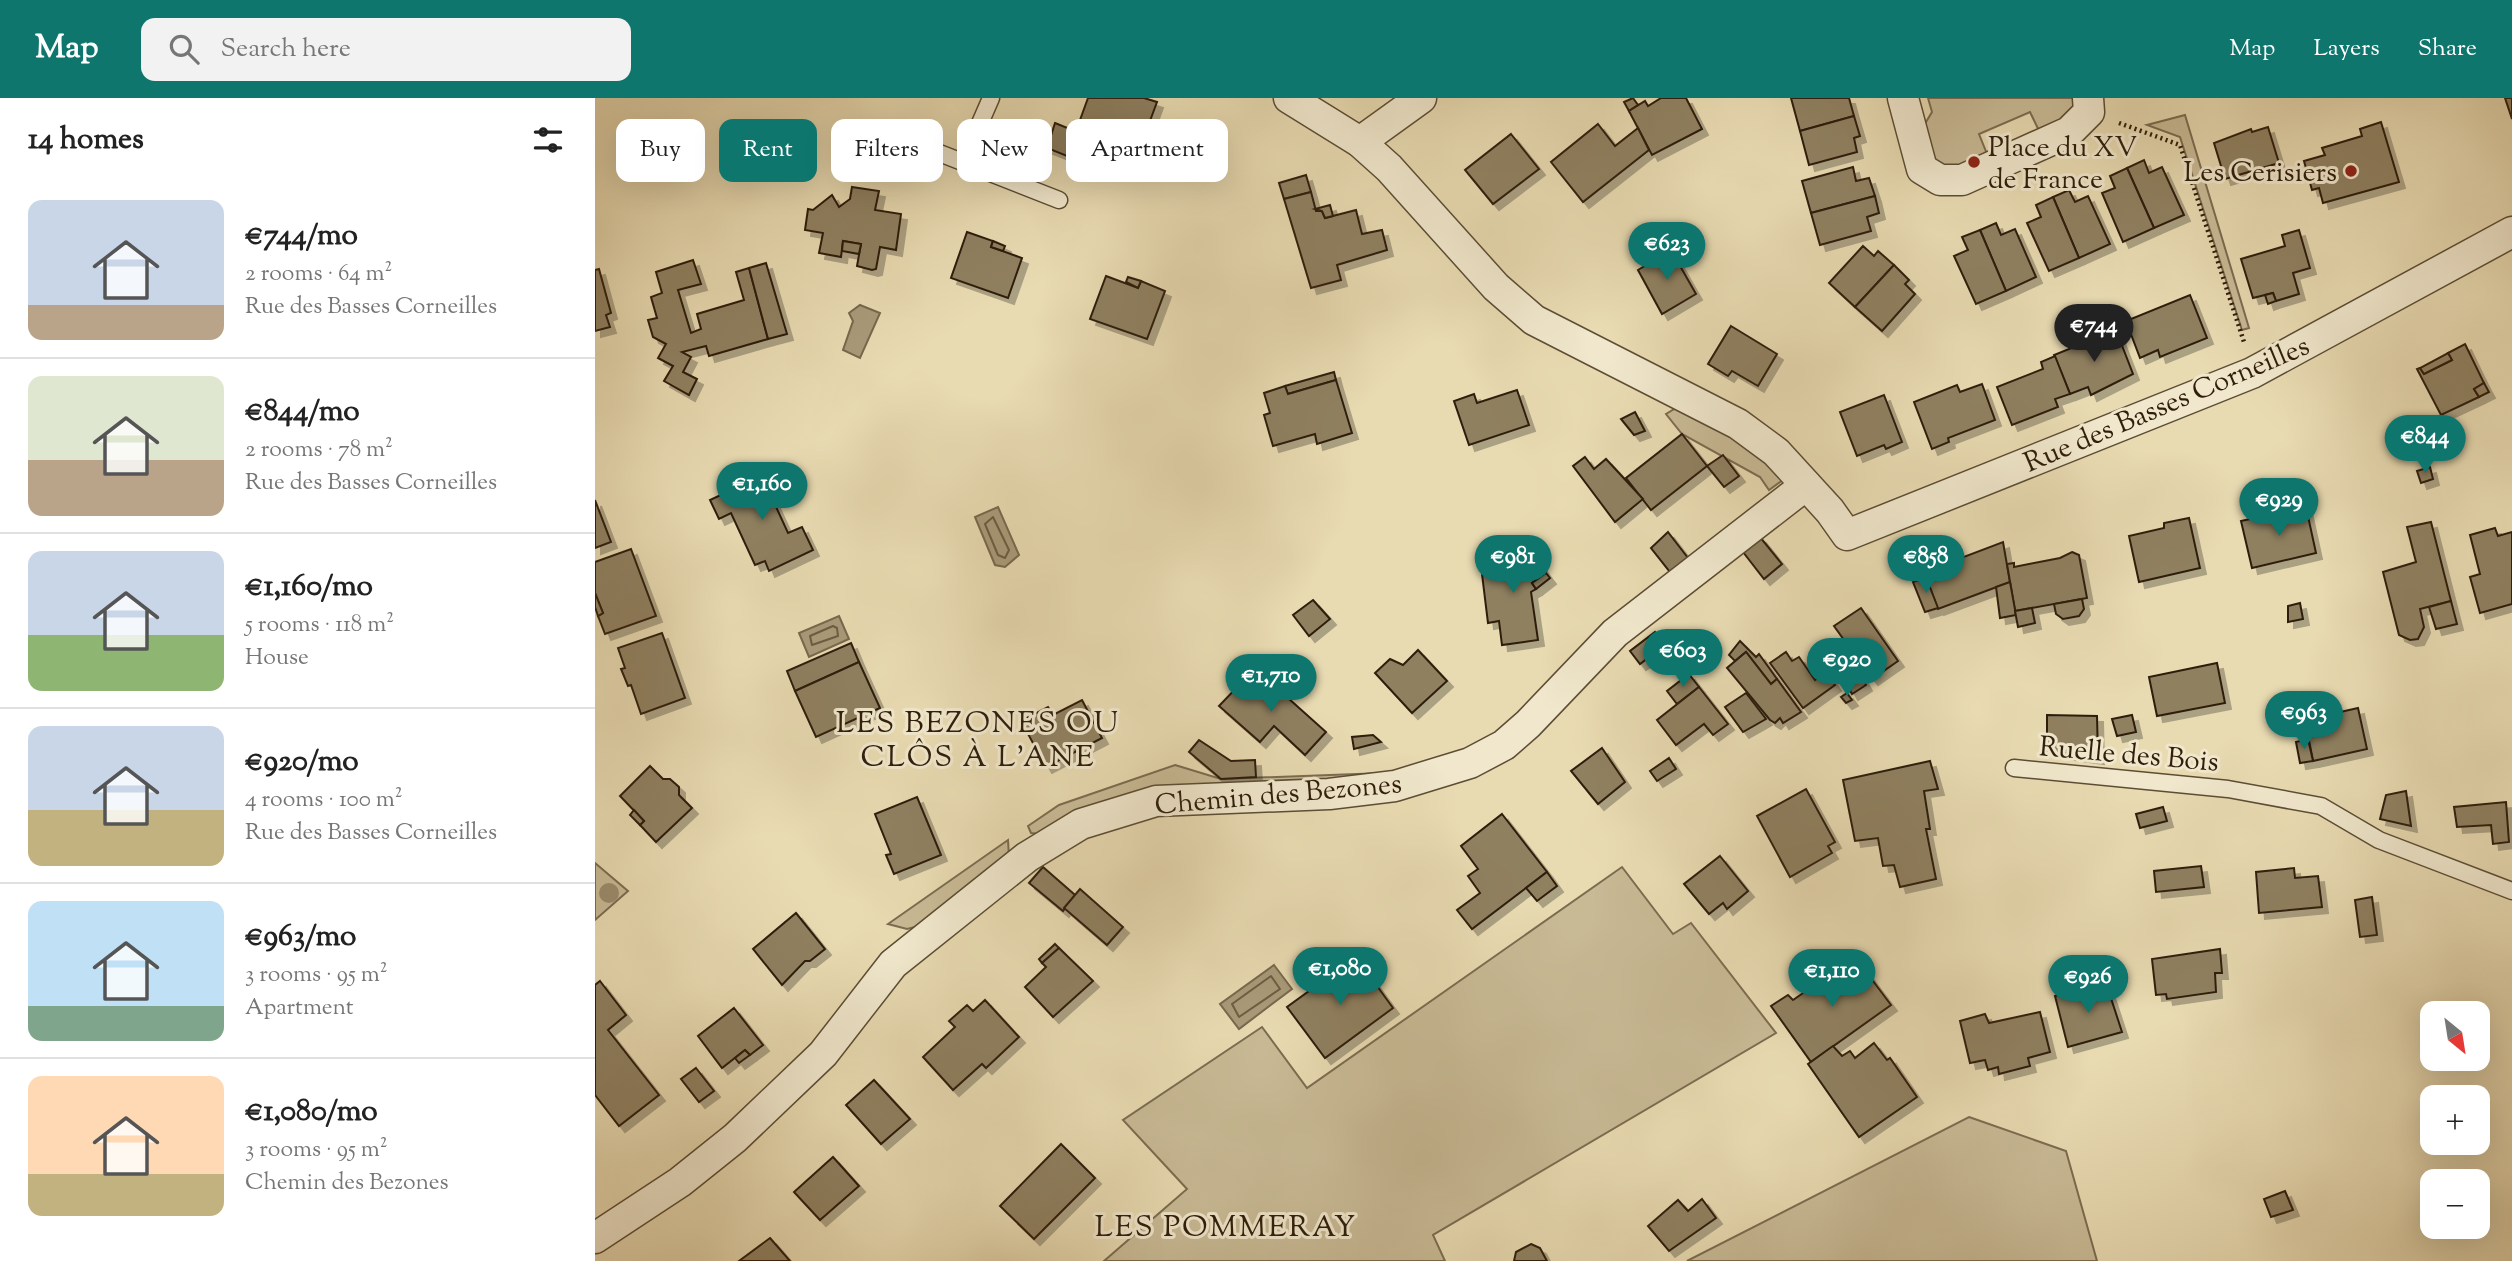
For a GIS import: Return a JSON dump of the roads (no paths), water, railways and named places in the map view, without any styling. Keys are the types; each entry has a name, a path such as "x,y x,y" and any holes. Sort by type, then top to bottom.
{"street":[{"path":"1289,98 1360,142 1389,168 1496,287 1534,320 1738,424 1776,452 1806,485"},
{"path":"1360,142 1421,98"},
{"path":"1903,98 1922,169 1940,180 1962,180 2069,132 2088,105"},
{"name":"Rue des Basses Corneilles","path":"1806,485 1847,535 2252,373 2512,232"},
{"name":"Chemin des Bezones","path":"595,1238 680,1182 735,1138 823,1054 893,964 1027,857 1081,824 1156,801 1340,793 1395,786 1470,763 1504,745 1528,724 1615,633 1806,485"}],"lane":[{"path":"982,119 991,98"},
{"path":"1016,182 1059,200"},
{"name":"Ruelle des Bois","path":"2014,768 2228,789 2321,806 2379,840 2512,891"}],"water":[{"path":"860,305 880,313 860,358 843,350 853,321 849,313"},
{"path":"998,507 1019,555 1005,567 995,565 975,517"},
{"path":"839,616 849,639 809,657 799,633"},
{"path":"1274,965 1292,989 1239,1029 1220,1004"}],"place":[{"name":"Place du XV de France","path":"1974,162"},
{"name":"Les Cerisiers","path":"2351,171"}],"district":[{"name":"LES BEZONES OU CLÔS À L'ANE","path":"978,739"},
{"name":"LES POMMERAY","path":"1226,1226"}]}
